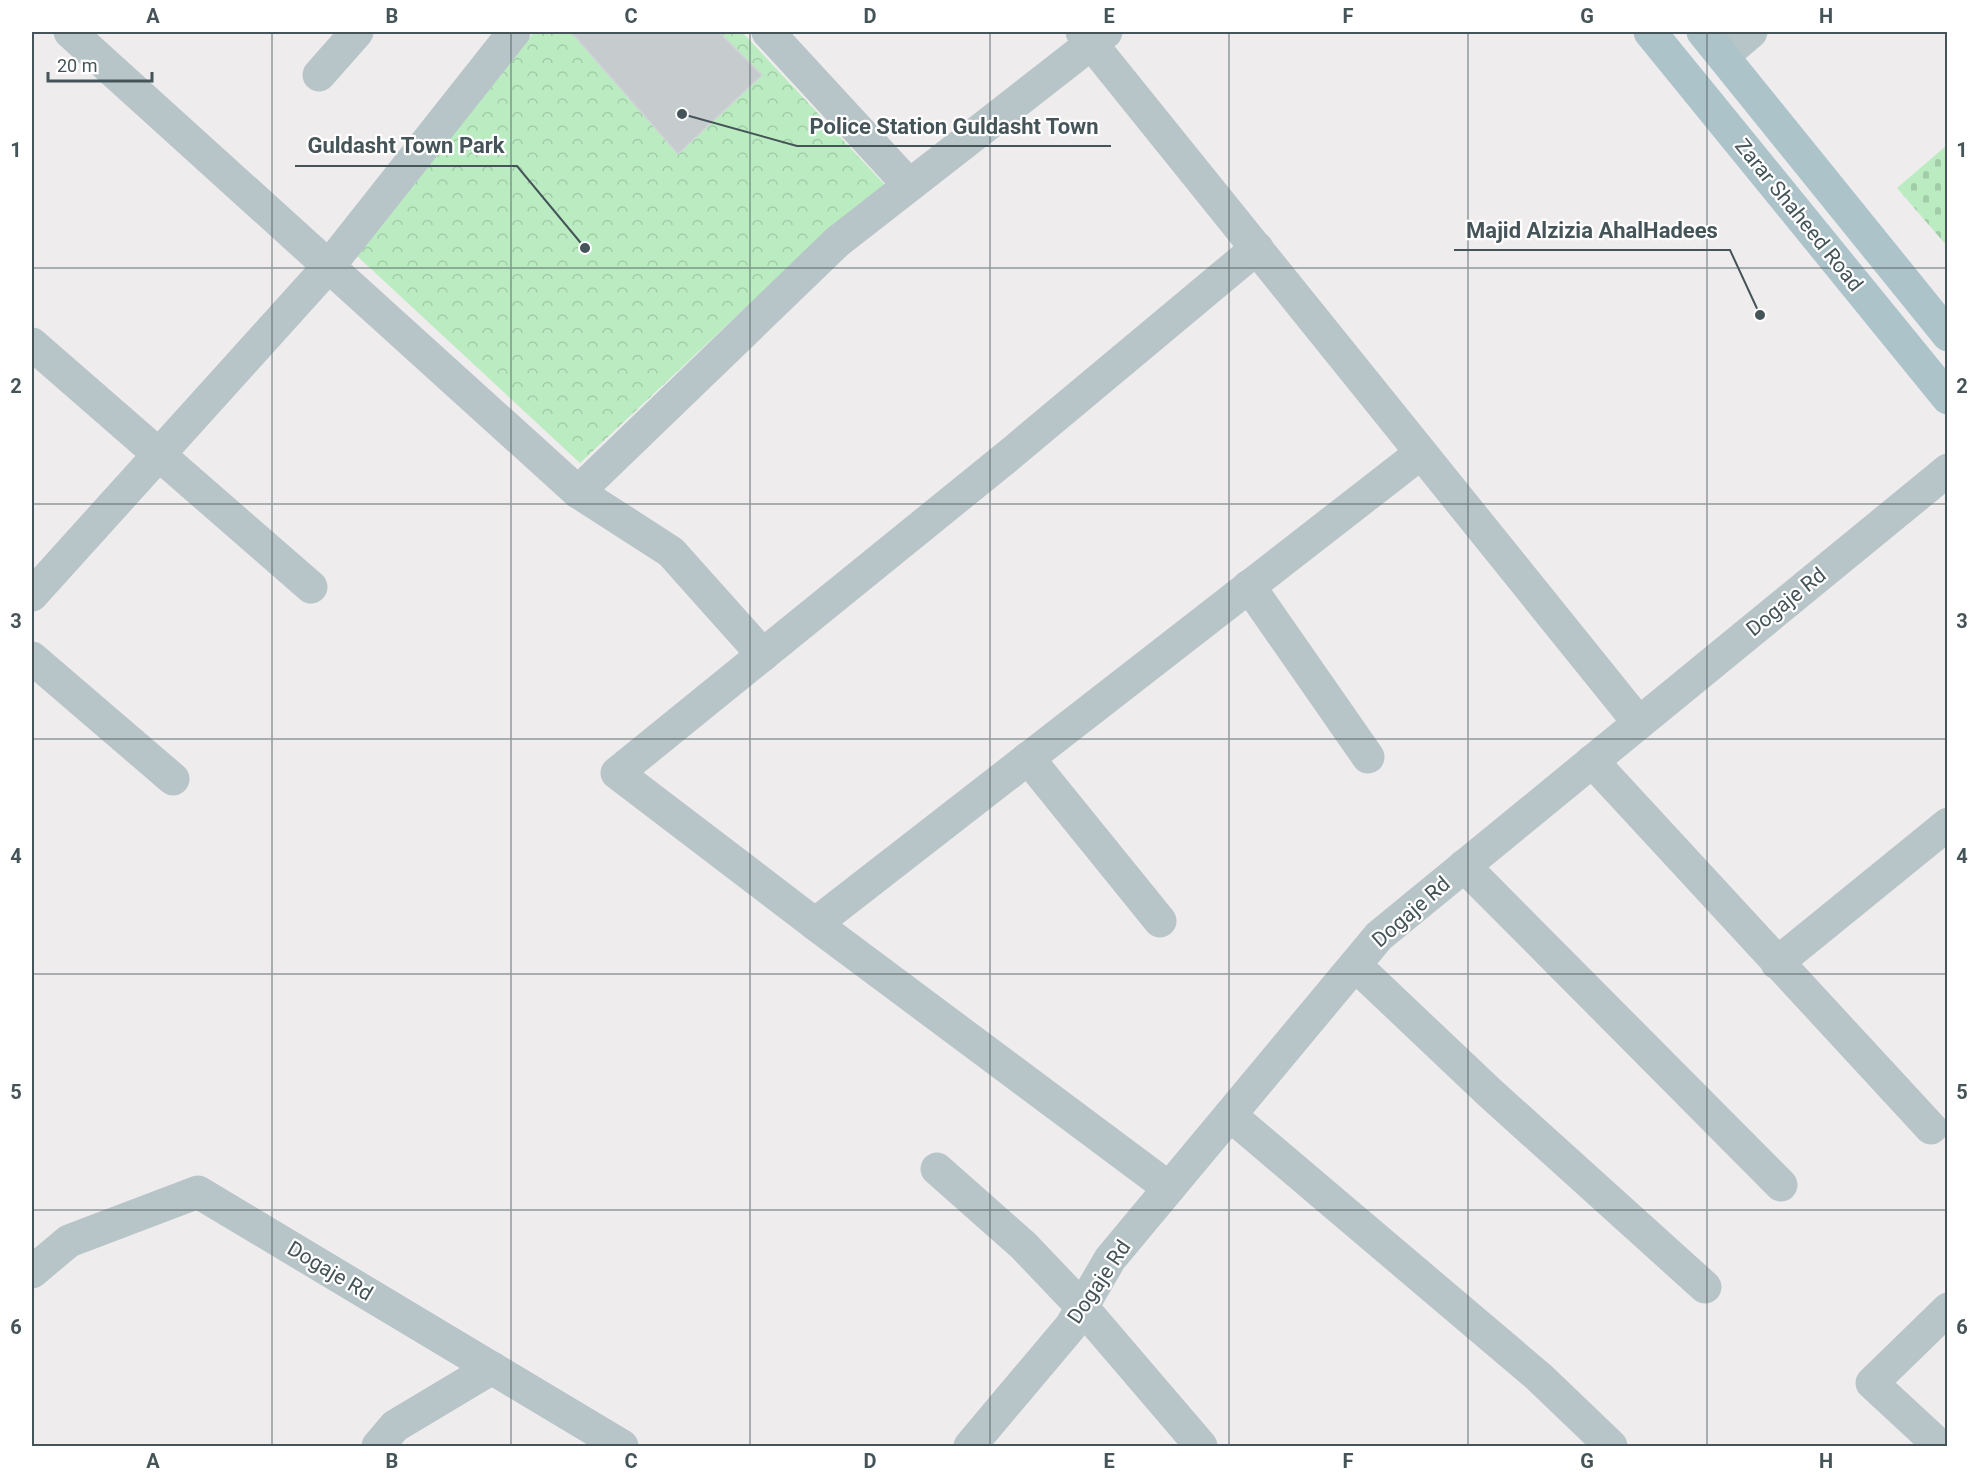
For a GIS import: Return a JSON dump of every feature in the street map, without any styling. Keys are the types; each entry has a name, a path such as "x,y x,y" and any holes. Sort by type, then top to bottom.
{"main road":[{"name":"Zarar Shaheed Road","path":"1650,32 1947,398"},
{"name":"Zarar Shaheed Road","path":"1703,32 1947,335"}],"street":[{"path":"70,32 578,492 671,552 763,655"},
{"path":"319,75 357,32"},
{"path":"32,595 329,266 514,32"},
{"path":"768,32 909,185"},
{"path":"1723,56 1751,32"},
{"path":"578,492 837,242 1093,35 1257,248 1639,723"},
{"path":"1169,1188 617,773 1008,456 1257,248"},
{"path":"32,344 311,587"},
{"path":"815,924 1421,453"},
{"name":"Dogaje Rd","path":"970,1446 1071,1326 1110,1259 1379,936 1947,470"},
{"path":"1249,586 1368,757"},
{"path":"32,658 173,779"},
{"path":"1028,758 1160,921"},
{"path":"1592,761 1931,1128"},
{"path":"1778,963 1947,824"},
{"path":"1464,866 1781,1185"},
{"path":"1356,965 1489,1092 1705,1287"},
{"path":"1230,1115 1539,1377 1611,1446"},
{"path":"937,1169 1024,1246 1082,1307 1201,1446"},
{"name":"Dogaje Rd","path":"32,1272 69,1241 198,1192 622,1446"},
{"path":"1940,1446 1872,1383 1947,1309"},
{"path":"378,1446 395,1426 492,1368"}],"green space":[{"path":"534,32 742,32 886,186 816,241 580,463 356,255"},
{"path":"1947,145 1947,246 1897,188"}],"building":[{"path":"571,32 719,32 762,75 678,154"}],"place":[{"name":"Police Station Guldasht Town","path":"682,114"},
{"name":"Guldasht Town Park","path":"585,248"},
{"name":"Majid Alzizia AhalHadees","path":"1760,315"}]}
